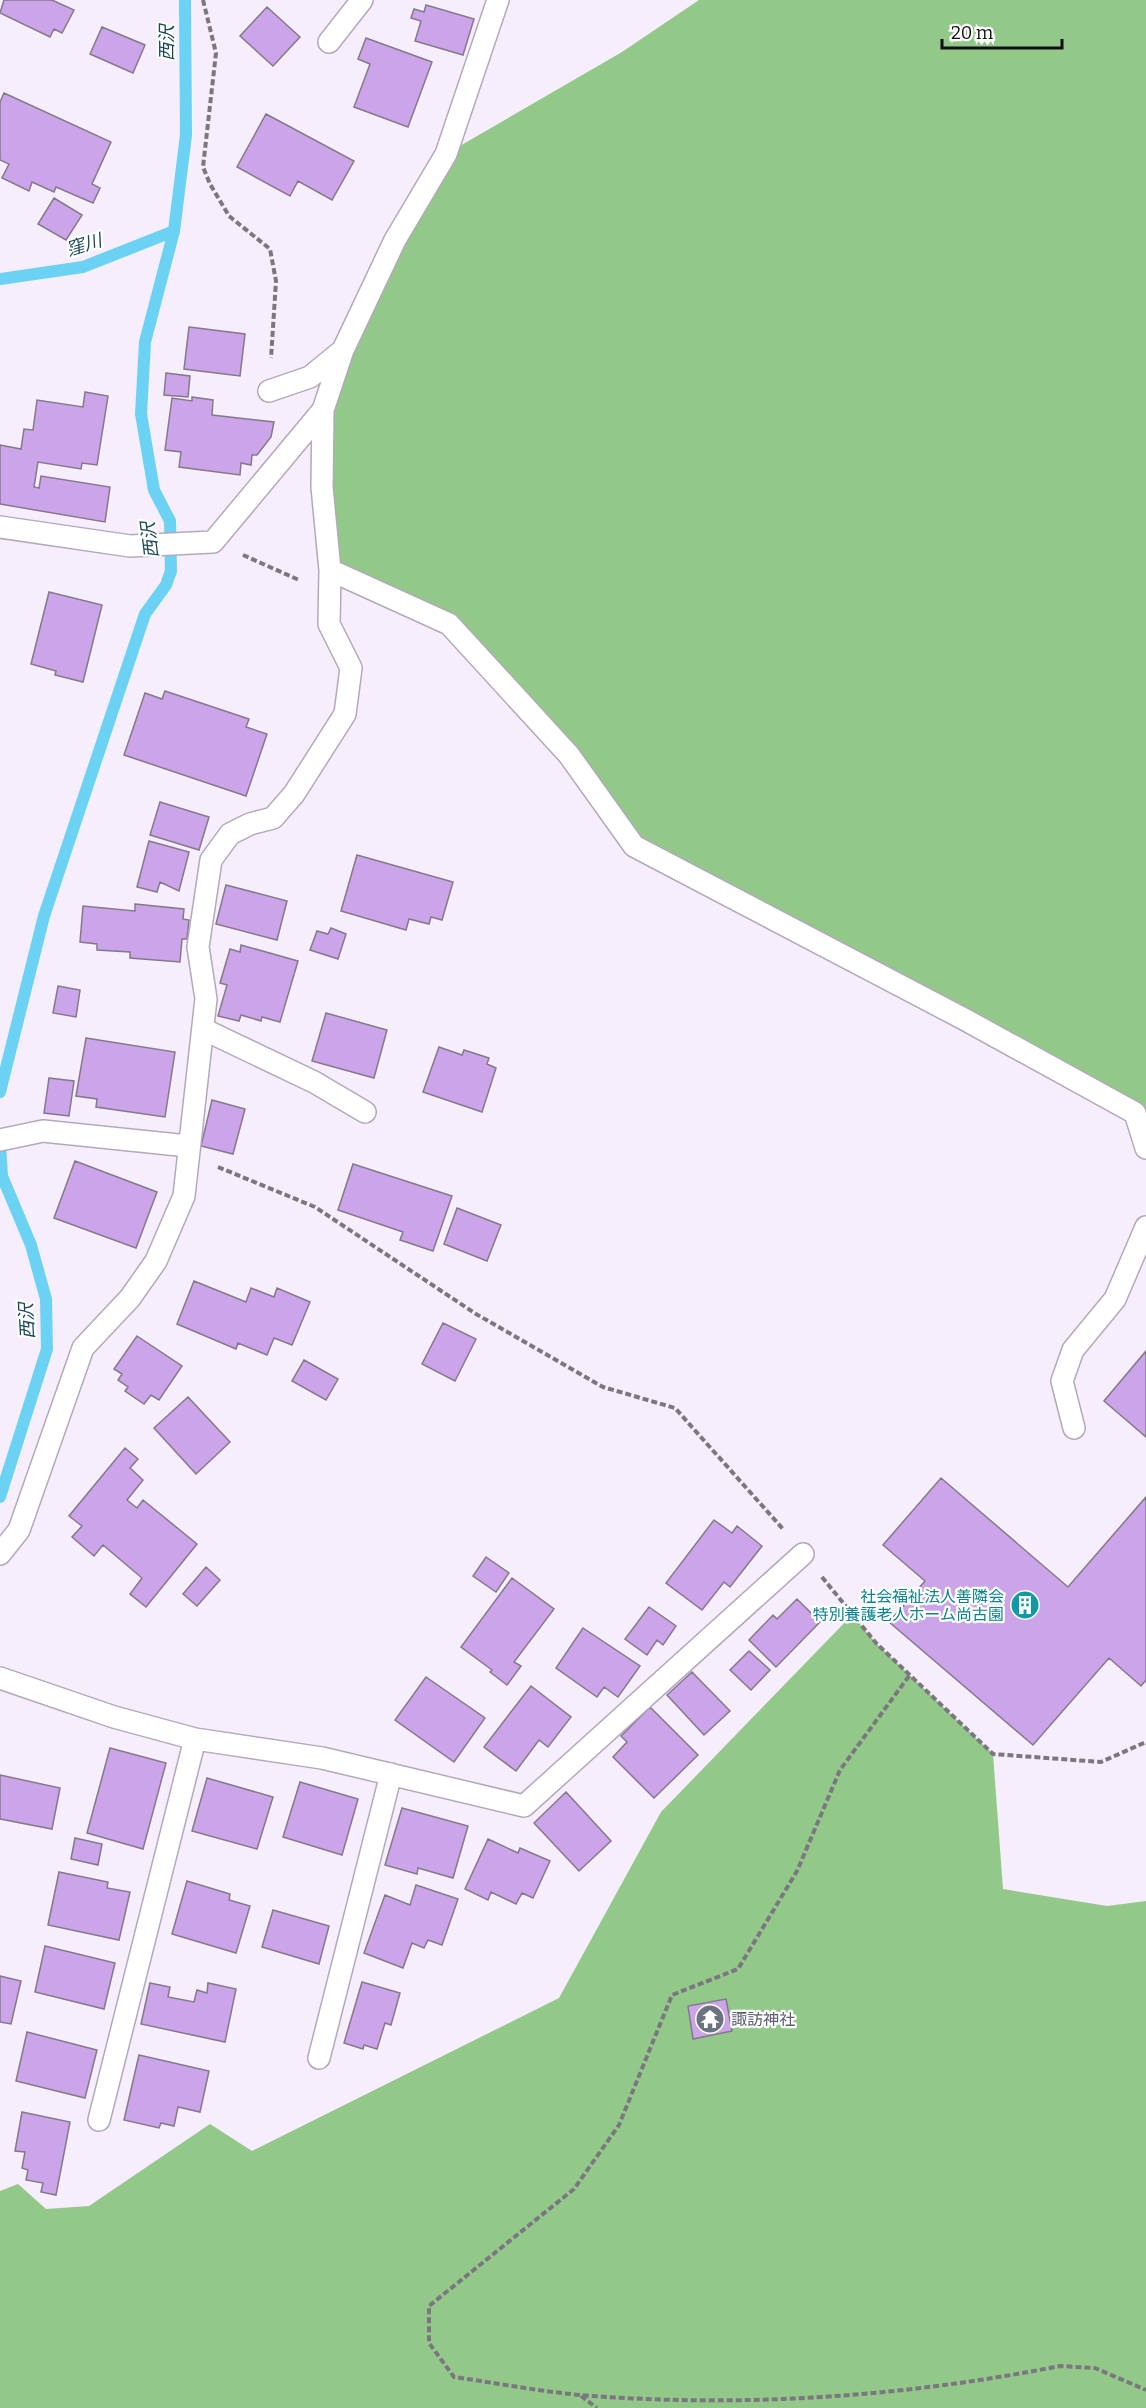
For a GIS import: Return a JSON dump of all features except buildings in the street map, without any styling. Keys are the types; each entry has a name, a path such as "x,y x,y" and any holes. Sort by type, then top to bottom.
{"lane":[{"path":"329,42 362,0"},
{"path":"0,1554 19,1530 83,1348 130,1298 156,1261 184,1196 187,1151 206,999 198,948 211,860 230,834 250,824 273,818 294,794 345,714 351,668 329,624 330,570 322,487 323,410 343,350 395,240 446,154 498,0"},
{"path":"269,392 310,377 343,350"},
{"path":"0,528 130,546 205,542 323,410"},
{"path":"330,570 449,624 568,755 634,846 964,1019 1135,1113 1146,1148"},
{"path":"203,1029 314,1082 365,1112"},
{"path":"0,1140 43,1131 187,1151"},
{"path":"1074,1428 1062,1381 1073,1350 1115,1299 1146,1227"},
{"path":"0,1678 114,1718 195,1739 322,1758 524,1806 803,1554"},
{"path":"99,2120 195,1739"},
{"path":"319,2058 391,1774"}],"path":[{"path":"203,0 216,53 203,167 229,216 270,249 276,281 269,392"},
{"path":"205,542 330,594"},
{"path":"187,1151 315,1207 476,1314 603,1388 675,1408 803,1554 870,1636 909,1676 993,1754 1101,1762 1146,1742"},
{"path":"909,1676 840,1770 797,1871 738,1969 672,1995 619,2125 574,2189 429,2306 429,2343 454,2377 580,2395 728,2402 831,2399 1060,2366 1095,2368 1146,2390"},
{"path":"580,2395 597,2408"}],"green space":[{"path":"699,0 1146,0 1146,1148 1135,1113 634,846 449,624 330,570 323,410 446,154 622,52"},
{"path":"852,1615 876,1643 993,1754 1003,1889 1107,1906 1146,1901 1146,2408 0,2408 0,2191 18,2184 46,2209 89,2206 210,2124 252,2151 559,1998 661,1812"}],"waterway":[{"name":"西沢","path":"0,1092 44,916 145,614 166,585 171,571 170,521 154,490 141,414 145,342 174,231 186,135 185,0"},
{"name":"窪川","path":"0,279 83,267 174,231"},
{"name":"西沢","path":"0,1144 2,1176 31,1245 46,1299 47,1349 0,1497"}],"place":[{"name":"社会福祉法人善隣会 特別養護老人ホーム尚古園","path":"1025,1605"},
{"name":"諏訪神社","path":"710,2019"}]}
